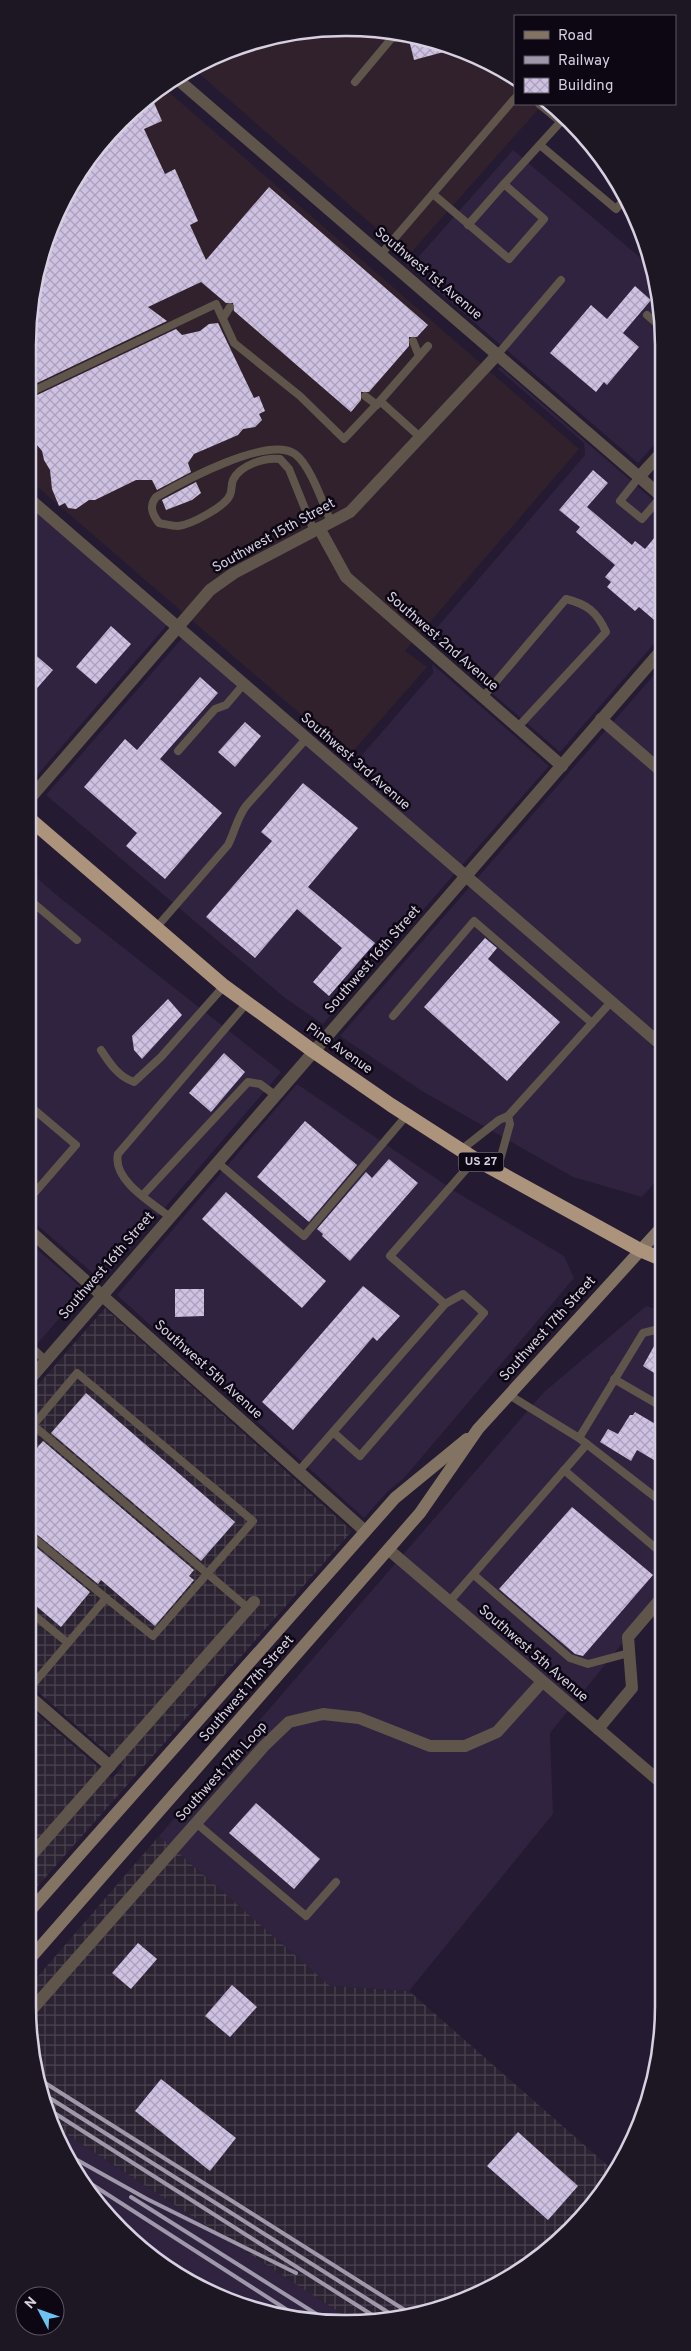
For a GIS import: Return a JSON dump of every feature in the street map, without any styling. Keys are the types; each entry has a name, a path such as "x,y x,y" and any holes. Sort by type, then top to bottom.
{"highway":[{"name":"Pine Avenue","path":"36,824 224,986 313,1052 461,1150 640,1250 655,1256"}],"main road":[{"name":"Southwest 17th Street","path":"36,1952 389,1550 420,1513 478,1429 655,1234"},
{"name":"Southwest 17th Street","path":"36,1904 395,1498 478,1429"}],"street":[{"name":"Southwest 1st Avenue","path":"182,83 655,491"},
{"name":"Southwest 15th Street","path":"36,791 210,590 222,580 350,512 498,354"},
{"path":"640,477 655,459"},
{"name":"Southwest 3rd Avenue","path":"36,505 655,1040"},
{"name":"Southwest 2nd Avenue","path":"316,529 346,578 562,766"},
{"name":"Southwest 16th Street","path":"36,1372 655,658"},
{"path":"601,719 655,766"},
{"name":"Southwest 5th Avenue","path":"36,1236 103,1294 365,1531"},
{"name":"Southwest 5th Avenue","path":"389,1550 655,1777"},
{"path":"36,1851 252,1605"},
{"path":"598,1729 632,1688 628,1637 655,1606"},
{"name":"Southwest 17th Loop","path":"36,2005 196,1822 288,1722 323,1714 359,1718 430,1746 465,1746 497,1732 542,1682"},
{"path":"36,1702 110,1766"}],"lane":[{"path":"355,82 391,40"},
{"path":"381,254 514,99"},
{"path":"468,225 560,123"},
{"path":"540,145 616,209 620,204"},
{"path":"433,194 509,260 544,219 504,184"},
{"path":"498,354 561,280"},
{"path":"36,390 216,304 234,343 300,396 344,439 379,403 428,346"},
{"path":"223,318 230,307"},
{"path":"647,315 654,321"},
{"path":"413,342 419,356"},
{"path":"365,396 379,403 420,437"},
{"path":"316,529 290,469 280,459 268,458 242,471 233,480 230,496 222,505 190,523 179,526 159,522 152,513 152,502 156,497 210,468 266,450 283,450 294,453 304,463 331,522"},
{"path":"640,477 620,500 642,519 655,502"},
{"path":"483,697 566,599 581,602 598,615 606,632 518,727"},
{"path":"178,751 215,709 226,705 243,685"},
{"path":"155,928 228,845 234,833 237,818 306,739"},
{"path":"36,905 77,940"},
{"path":"393,1016 474,921 592,1023"},
{"path":"101,1050 125,1079 134,1082 161,1057 224,986"},
{"path":"461,1150 499,1120 508,1116 611,1002"},
{"path":"170,1217 129,1184 116,1161 118,1154 247,1003"},
{"path":"143,1195 248,1082 260,1084 275,1095"},
{"path":"36,1111 76,1145 36,1191"},
{"path":"217,1162 304,1236 407,1115"},
{"path":"497,1171 510,1124 508,1116"},
{"path":"445,1304 390,1256 475,1158"},
{"path":"298,1472 333,1432 445,1304 462,1294 484,1313 360,1456 333,1432"},
{"path":"579,1438 643,1333 655,1330"},
{"path":"36,1351 46,1360"},
{"path":"36,1421 77,1373 253,1521 153,1636 36,1540"},
{"path":"614,1379 655,1403"},
{"path":"509,1395 579,1438 655,1498"},
{"path":"36,1431 208,1574 252,1605"},
{"path":"449,1602 587,1444"},
{"path":"564,1470 655,1547"},
{"path":"474,1575 570,1658 588,1664 629,1653"},
{"path":"36,1681 106,1598"},
{"path":"36,1617 68,1643"},
{"path":"196,1822 306,1916 336,1882"}],"shaded area":[{"path":"325,37 366,37 406,42 464,60 514,86 514,105 541,106 408,256 199,74 246,53 285,42"},
{"path":"169,92 579,449 405,651 427,667 349,756 36,486 37,325 42,285 53,246 68,209 100,157 127,127"},
{"path":"513,150 642,259 649,285 654,325 655,444 638,463 404,262 414,262"},
{"path":"500,367 655,502 655,643 560,752 428,638 585,455 584,443 498,369"},
{"path":"36,500 172,619 36,776"},
{"path":"190,629 344,762 356,762 433,673 432,664 549,766 323,1024 285,998 46,795"},
{"path":"655,674 655,1043 652,1047 655,1050 655,1182 642,1197 573,1177 422,1091 340,1036"},
{"path":"36,877 281,1072 102,1281 36,1224"},
{"path":"297,1084 456,1192 564,1256 574,1278 404,1478 388,1491 364,1518 117,1295"},
{"path":"36,1248 84,1290 36,1345"},
{"path":"646,1306 655,1309 655,1603 550,1733 553,1814 409,1991 330,1986 159,1836 544,1392"},
{"path":"105,1308 352,1531 36,1888 36,1713 112,1779 123,1766 36,1690 36,1387"},
{"path":"159,1836 330,1986 409,1991 609,2167 591,2194 564,2224 534,2251 500,2273 464,2291 426,2304 386,2312 343,2315 64,2132 53,2105 42,2066 37,2026 36,1979"},
{"path":"64,2132 343,2315 305,2312 265,2304 209,2283 174,2263 142,2238 100,2194 88,2177"}],"building":[{"path":"410,43 443,52 414,60"},
{"path":"154,103 162,121 144,129 165,174 175,169 198,221 190,225 206,260 269,187 428,325 417,337 409,337 409,346 369,392 361,392 361,400 351,412 234,311 233,303 226,303 201,282 148,307 167,321 36,384 37,325 42,285 60,227 78,191 100,157 127,127"},
{"path":"635,286 651,300 623,333 639,347 607,385 604,382 596,392 550,353 591,305 607,319"},
{"path":"218,323 254,398 259,396 265,411 259,414 262,420 255,427 243,429 238,435 194,454 188,463 191,472 157,490 152,480 136,480 95,500 89,500 76,509 68,508 65,503 59,506 52,489 50,470 36,441 36,396 176,329 182,335 200,331 209,324"},
{"path":"593,470 608,483 587,507 632,545 635,541 645,549 655,537 655,621 639,607 635,611 607,587 611,582 605,577 615,565 576,532 580,527 559,510"},
{"path":"196,482 201,493 192,500 166,510 162,500"},
{"path":"111,626 131,644 96,684 76,667"},
{"path":"36,655 53,670 36,689"},
{"path":"200,677 218,693 160,759 222,813 165,879 126,846 137,833 84,787 125,739 137,750"},
{"path":"245,722 261,736 235,767 218,752"},
{"path":"303,783 358,828 308,887 375,943 329,996 313,982 342,948 297,909 255,958 206,917 272,841 261,832"},
{"path":"485,938 497,948 488,959 560,1022 507,1081 424,1007"},
{"path":"168,999 182,1015 142,1059 134,1050 132,1036"},
{"path":"224,1053 245,1072 211,1112 189,1093"},
{"path":"305,1121 357,1165 309,1222 257,1177"},
{"path":"389,1159 418,1183 350,1261 322,1236 323,1234 317,1229 366,1172 372,1178"},
{"path":"226,1192 326,1281 302,1308 202,1219"},
{"path":"363,1286 400,1316 377,1341 373,1337 293,1430 262,1402"},
{"path":"175,1289 204,1289 204,1316 175,1317"},
{"path":"655,1344 655,1374 643,1366"},
{"path":"86,1393 235,1522 201,1561 51,1433"},
{"path":"635,1412 655,1424 655,1461 637,1450 631,1461 600,1442 608,1429 618,1434 630,1415 633,1415"},
{"path":"43,1441 194,1570 189,1576 194,1580 155,1626 101,1580 98,1584 36,1534 36,1449"},
{"path":"572,1507 653,1575 583,1656 575,1654 499,1589"},
{"path":"36,1547 90,1592 61,1627 36,1606"},
{"path":"256,1803 320,1859 294,1889 229,1833"},
{"path":"138,1943 157,1959 131,1989 112,1973"},
{"path":"232,1985 257,2007 230,2037 205,2016"},
{"path":"161,2079 236,2138 210,2171 135,2111"},
{"path":"518,2132 578,2186 548,2220 487,2166"}],"railway":[{"path":"46,2084 404,2309"},
{"path":"51,2099 387,2312"},
{"path":"56,2114 370,2314"},
{"path":"78,2161 147,2199 296,2273"},
{"path":"94,2186 286,2309"},
{"path":"131,2197 315,2313"}]}
